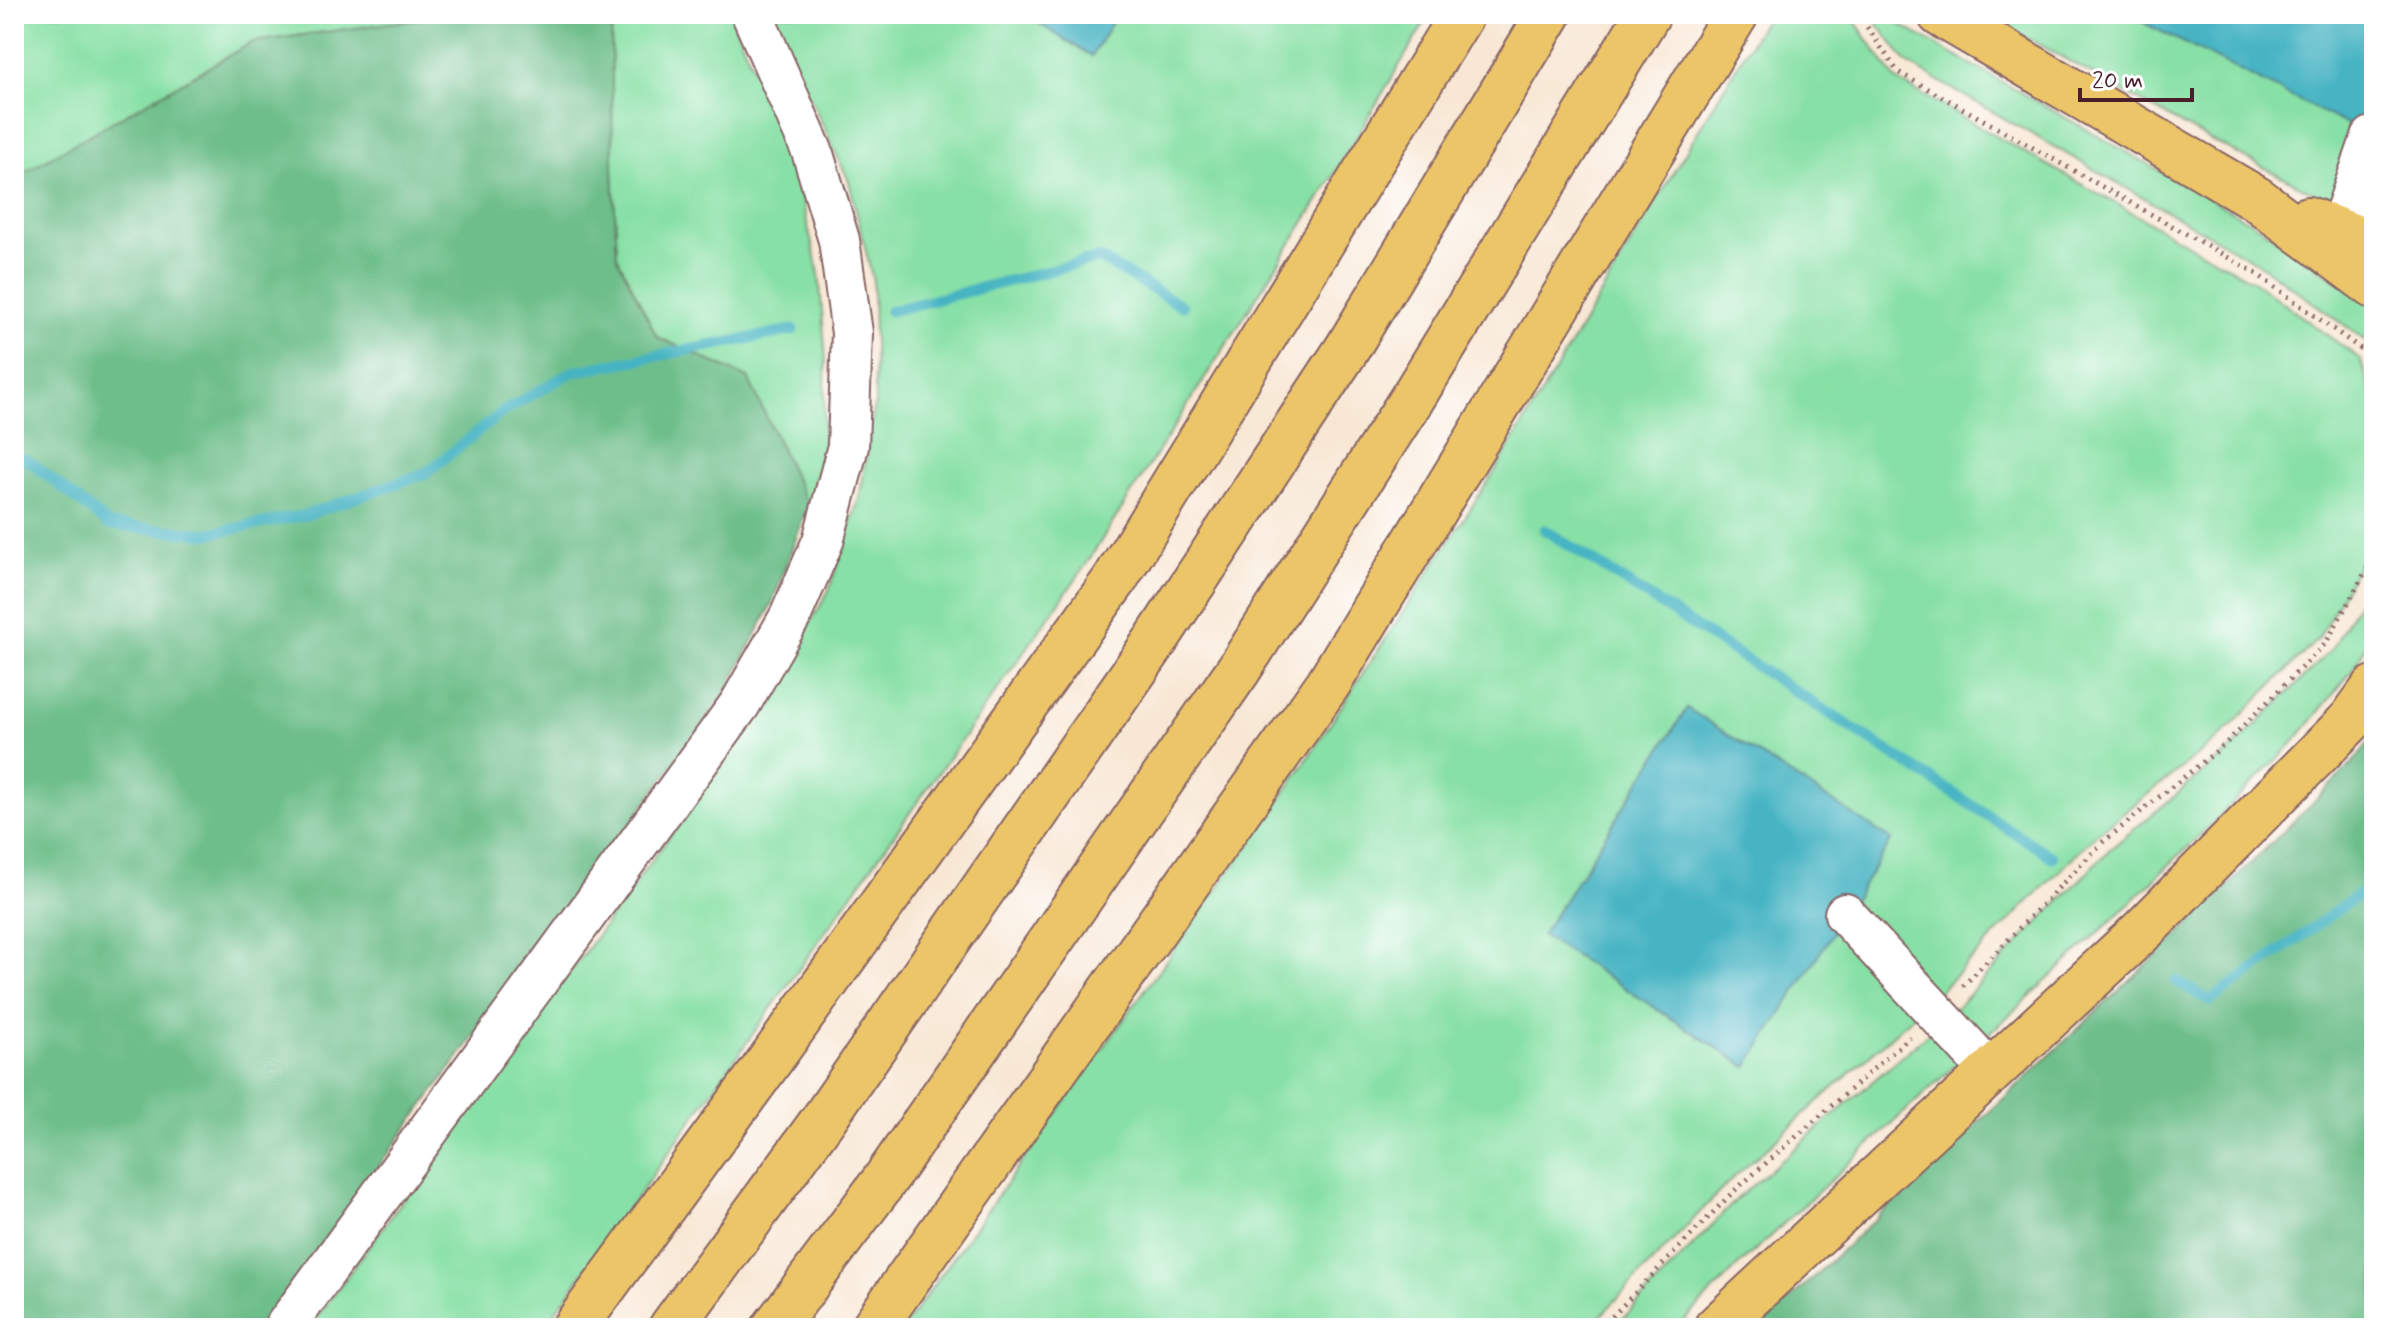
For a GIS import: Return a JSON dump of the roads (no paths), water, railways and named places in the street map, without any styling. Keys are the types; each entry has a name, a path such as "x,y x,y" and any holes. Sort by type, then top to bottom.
{"main road":[{"path":"574,1328 1114,581 1462,14"},
{"path":"671,1328 823,1120 1154,643 1347,349 1549,14"},
{"path":"774,1328 884,1181 1239,669 1413,397 1648,14"},
{"path":"873,1328 1328,684 1736,14"},
{"path":"1940,14 2257,199 2374,286"},
{"path":"2257,199 2356,238"},
{"path":"1716,1328 2144,929 2350,721 2374,688"},
{"path":"611,1328 758,1077"},
{"path":"852,1328 947,1224"}],"lane":[{"path":"284,1328 740,704 790,617 823,541 848,446 850,317 839,240 812,151 752,14"},
{"path":"2356,238 2372,137"},
{"path":"1845,914 1991,1072"}],"water":[{"path":"1023,14 1117,14 1092,56"},
{"path":"2126,14 2374,14 2374,138"},
{"path":"1687,708 1892,840 1747,1067 1542,935"}],"waterway":[{"path":"890,311 1099,258 1182,306"},
{"path":"14,457 28,460 109,525 207,534 306,515 426,473 504,411 572,372 793,330"},
{"path":"1545,530 2052,857"},
{"path":"2176,981 2210,1001 2374,884"}]}
